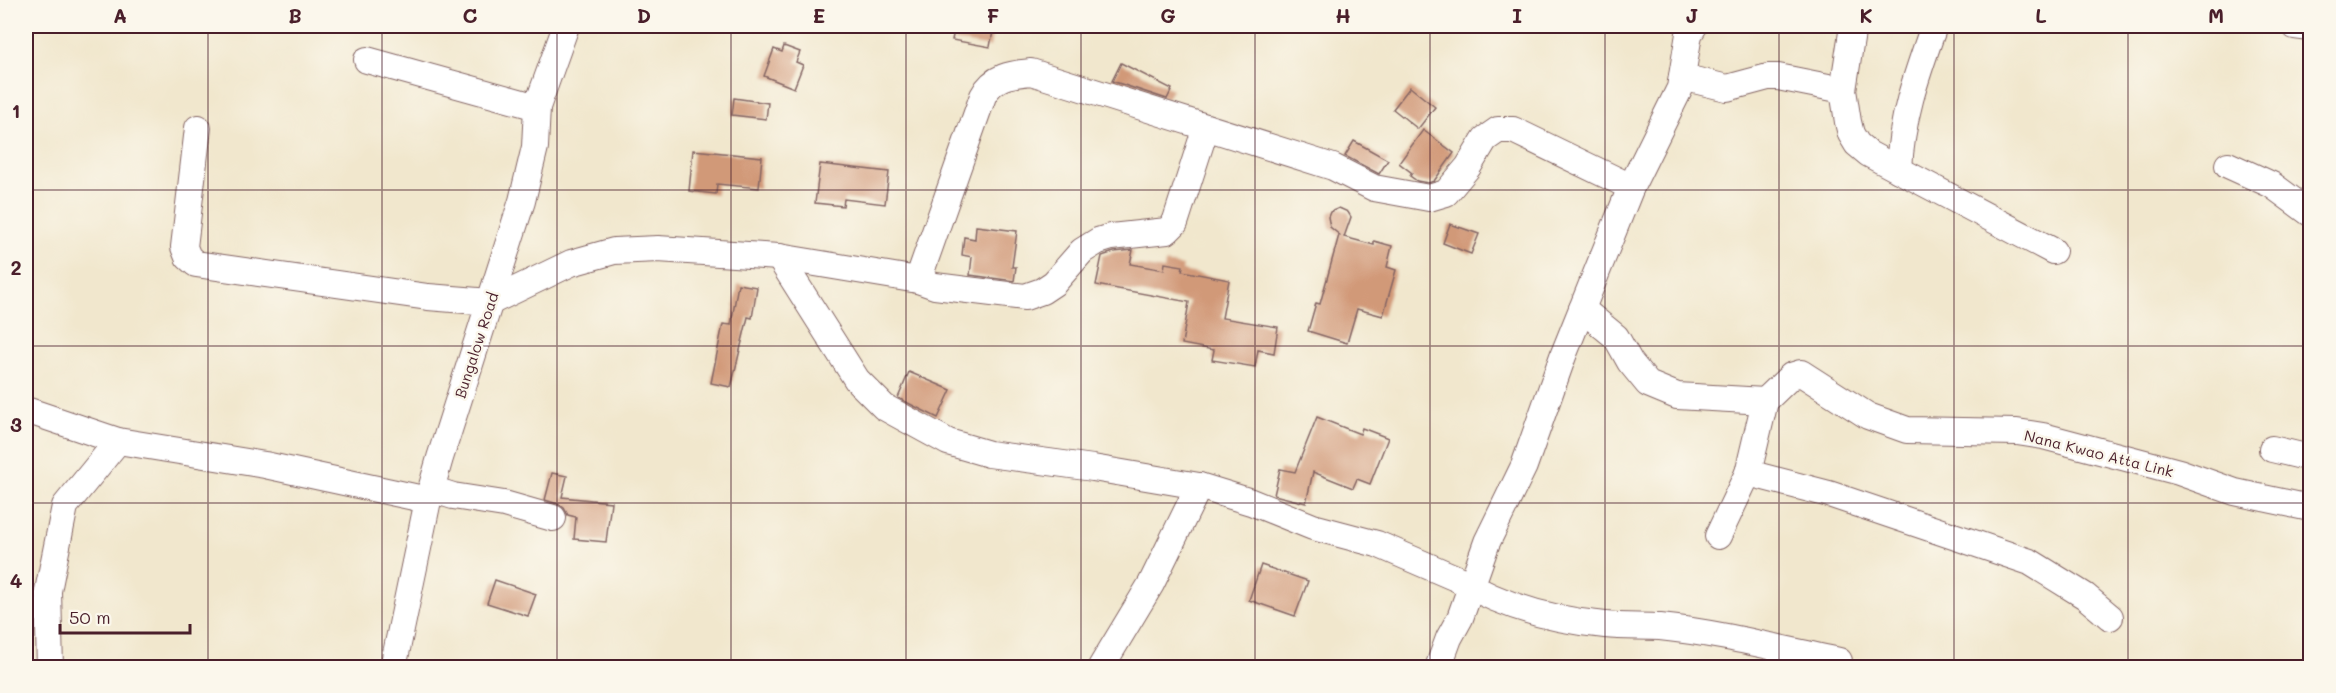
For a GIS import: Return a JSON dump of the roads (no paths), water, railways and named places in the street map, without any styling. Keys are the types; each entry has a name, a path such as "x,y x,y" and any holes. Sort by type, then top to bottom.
{"street":[{"name":"Bungalow Road","path":"393,668 430,495 522,201 535,147 537,107 566,26"},
{"path":"1438,668 1449,638 1460,618 1487,542 1524,466 1582,309 1631,187 1675,100 1682,77 1689,34 1694,26"},
{"path":"1853,26 1843,90 1851,134 1857,144 1869,154 2053,251"},
{"path":"1899,170 1900,139 1906,114 1934,26"},
{"path":"2295,26 2310,28"},
{"path":"367,60 537,107"},
{"path":"918,280 988,85 1009,74 1031,72 1333,167 1374,188 1429,198 1446,193 1468,167 1485,140 1498,130 1514,130 1631,187"},
{"path":"1682,77 1727,88 1768,77 1778,77 1843,90"},
{"path":"198,128 184,247 188,257 196,264 429,297 490,302 571,263 614,251 658,249 779,257 918,280 935,286 1025,297 1042,291 1054,283 1082,251 1098,241 1111,237 1167,231 1175,223 1206,127"},
{"path":"2228,165 2272,185 2310,213"},
{"path":"779,257 857,380 884,407 948,442 989,454 1093,468 1199,486 1251,502 1313,527 1377,544 1458,579 1470,587 1522,608 1553,617 1606,625 1659,627 1839,661"},
{"path":"1582,309 1616,336 1630,362 1648,384 1677,396 1765,401 1748,473 1718,536"},
{"name":"Nana Kwao Atta Link","path":"1765,401 1791,376 1801,373 1868,416 1907,430 2017,432 2043,436 2179,472 2235,492 2310,508"},
{"path":"26,410 118,441 430,495 504,504 554,518"},
{"path":"50,668 48,591 65,506 118,441"},
{"path":"2272,449 2310,458"},
{"path":"1748,473 1829,494 2030,562 2085,596 2110,617"},
{"path":"1101,667 1151,584 1199,486"}]}
